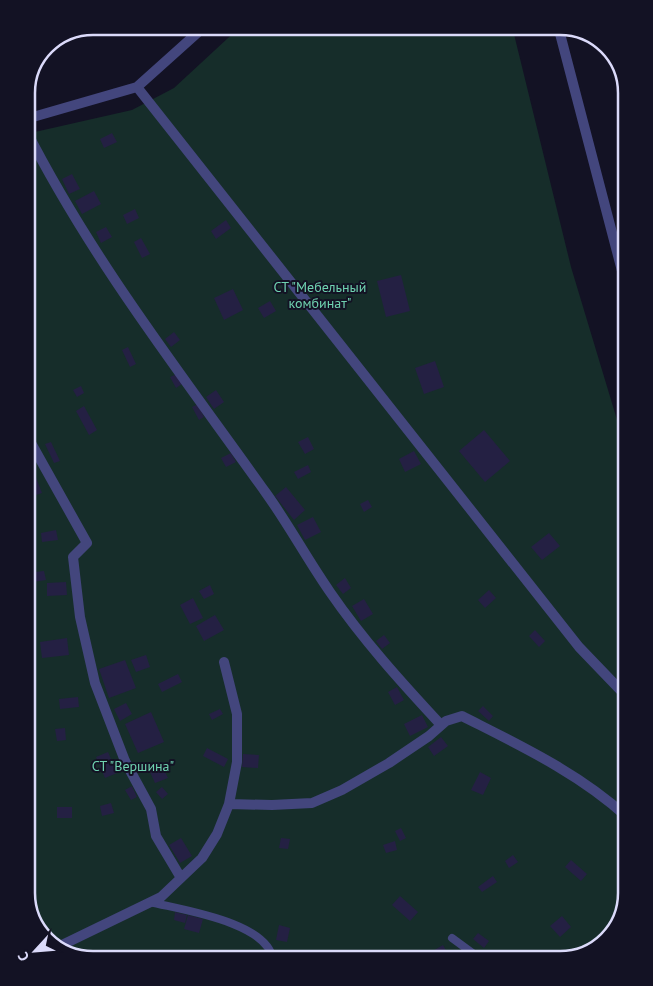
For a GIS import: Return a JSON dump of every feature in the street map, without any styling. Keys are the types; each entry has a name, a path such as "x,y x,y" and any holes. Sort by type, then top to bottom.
{"street":[{"path":"35,117 136,87 195,35"},
{"path":"560,35 618,256"},
{"path":"136,87 579,647 618,688"},
{"path":"35,146 76,220 180,374 268,495 330,592 388,668 441,725"},
{"path":"35,450 87,543 73,557 80,618 95,683 126,761 152,809 156,836 180,878"},
{"path":"65,944 162,897 202,858 217,834 229,804 237,762 237,714 224,662"},
{"path":"229,804 272,805 312,803 342,790 389,763 446,721 462,716 526,748 606,798 618,809"}],"lane":[{"path":"150,902 220,919 255,933 272,951"},
{"path":"452,938 470,951"}],"green space":[{"name":"СТ \"Мебельный комбинат\"","path":"231,35 514,35 571,267 618,423 618,900 614,915 606,928 595,939 582,947 567,951 89,951 71,947 60,940 60,926 46,926 39,915 35,900 35,132 132,110 174,88"}],"building":[{"path":"112,133 117,142 104,148 100,139"},
{"path":"72,174 80,189 69,194 62,179"},
{"path":"94,191 101,204 82,214 75,201"},
{"path":"135,209 139,218 127,224 123,215"},
{"path":"226,220 231,228 216,239 211,231"},
{"path":"106,227 112,237 101,243 96,232"},
{"path":"141,238 150,254 142,258 134,242"},
{"path":"401,275 410,311 386,317 377,281"},
{"path":"233,289 243,310 224,320 214,298"},
{"path":"270,301 276,311 264,318 258,308"},
{"path":"174,332 180,340 171,347 165,339"},
{"path":"128,347 136,364 130,367 122,350"},
{"path":"435,361 444,387 424,394 415,368"},
{"path":"177,374 182,384 176,388 170,377"},
{"path":"81,386 84,393 77,397 73,390"},
{"path":"216,390 224,402 214,409 206,397"},
{"path":"198,404 204,417 199,420 192,407"},
{"path":"84,406 97,430 89,435 76,411"},
{"path":"484,430 510,461 485,482 459,451"},
{"path":"308,437 314,449 305,454 298,442"},
{"path":"51,442 60,461 54,463 45,444"},
{"path":"414,451 421,464 405,472 399,459"},
{"path":"231,453 236,462 226,467 221,458"},
{"path":"308,465 311,472 298,479 294,472"},
{"path":"35,475 42,493 35,495"},
{"path":"286,487 305,510 294,520 275,496"},
{"path":"368,500 372,507 364,512 360,504"},
{"path":"313,517 321,532 305,540 297,525"},
{"path":"56,530 58,540 42,542 41,533"},
{"path":"549,533 560,546 542,560 531,547"},
{"path":"44,571 46,580 35,582 35,572"},
{"path":"345,578 351,588 343,594 336,585"},
{"path":"66,582 67,595 47,596 47,583"},
{"path":"210,585 214,594 204,599 199,591"},
{"path":"489,590 496,598 485,608 478,600"},
{"path":"193,598 203,618 190,624 180,605"},
{"path":"364,599 373,614 361,621 352,606"},
{"path":"215,615 224,630 204,641 196,626"},
{"path":"535,630 545,641 539,647 529,636"},
{"path":"384,635 390,643 382,649 376,641"},
{"path":"67,638 69,655 42,658 40,642"},
{"path":"146,655 150,667 136,672 131,660"},
{"path":"125,660 136,688 109,698 99,669"},
{"path":"178,674 182,682 162,692 158,684"},
{"path":"397,687 404,700 395,705 388,692"},
{"path":"78,697 79,707 60,709 59,699"},
{"path":"126,703 132,714 120,721 114,709"},
{"path":"483,706 493,716 489,721 478,711"},
{"path":"220,709 223,714 212,720 209,714"},
{"path":"151,712 164,742 138,753 125,724"},
{"path":"422,715 428,727 410,736 404,724"},
{"path":"65,728 66,740 57,741 55,729"},
{"path":"441,737 448,746 434,756 428,747"},
{"path":"207,748 228,759 224,767 203,756"},
{"path":"108,752 117,773 105,778 96,757"},
{"path":"243,754 259,755 258,768 242,767"},
{"path":"162,766 168,778 155,783 150,772"},
{"path":"480,772 491,778 483,795 471,790"},
{"path":"132,786 137,797 131,800 125,790"},
{"path":"162,787 168,794 162,799 156,792"},
{"path":"111,803 114,813 102,816 100,806"},
{"path":"57,807 72,807 72,818 57,818"},
{"path":"401,828 406,838 400,841 395,831"},
{"path":"181,838 192,856 180,863 169,845"},
{"path":"281,838 290,839 288,849 279,848"},
{"path":"395,841 397,850 386,853 383,845"},
{"path":"513,855 518,862 509,868 505,861"},
{"path":"571,860 587,874 581,881 565,867"},
{"path":"493,876 497,882 482,892 478,887"},
{"path":"400,896 418,912 410,921 392,905"},
{"path":"175,912 187,915 185,923 174,920"},
{"path":"188,915 203,919 199,933 184,929"},
{"path":"562,916 571,927 560,937 550,926"},
{"path":"279,925 290,928 287,942 276,940"},
{"path":"478,933 489,941 484,948 473,939"},
{"path":"443,945 446,951 433,951"}],"park label":[{"name":"СТ \"Вершина\"","path":"133,766"}]}
